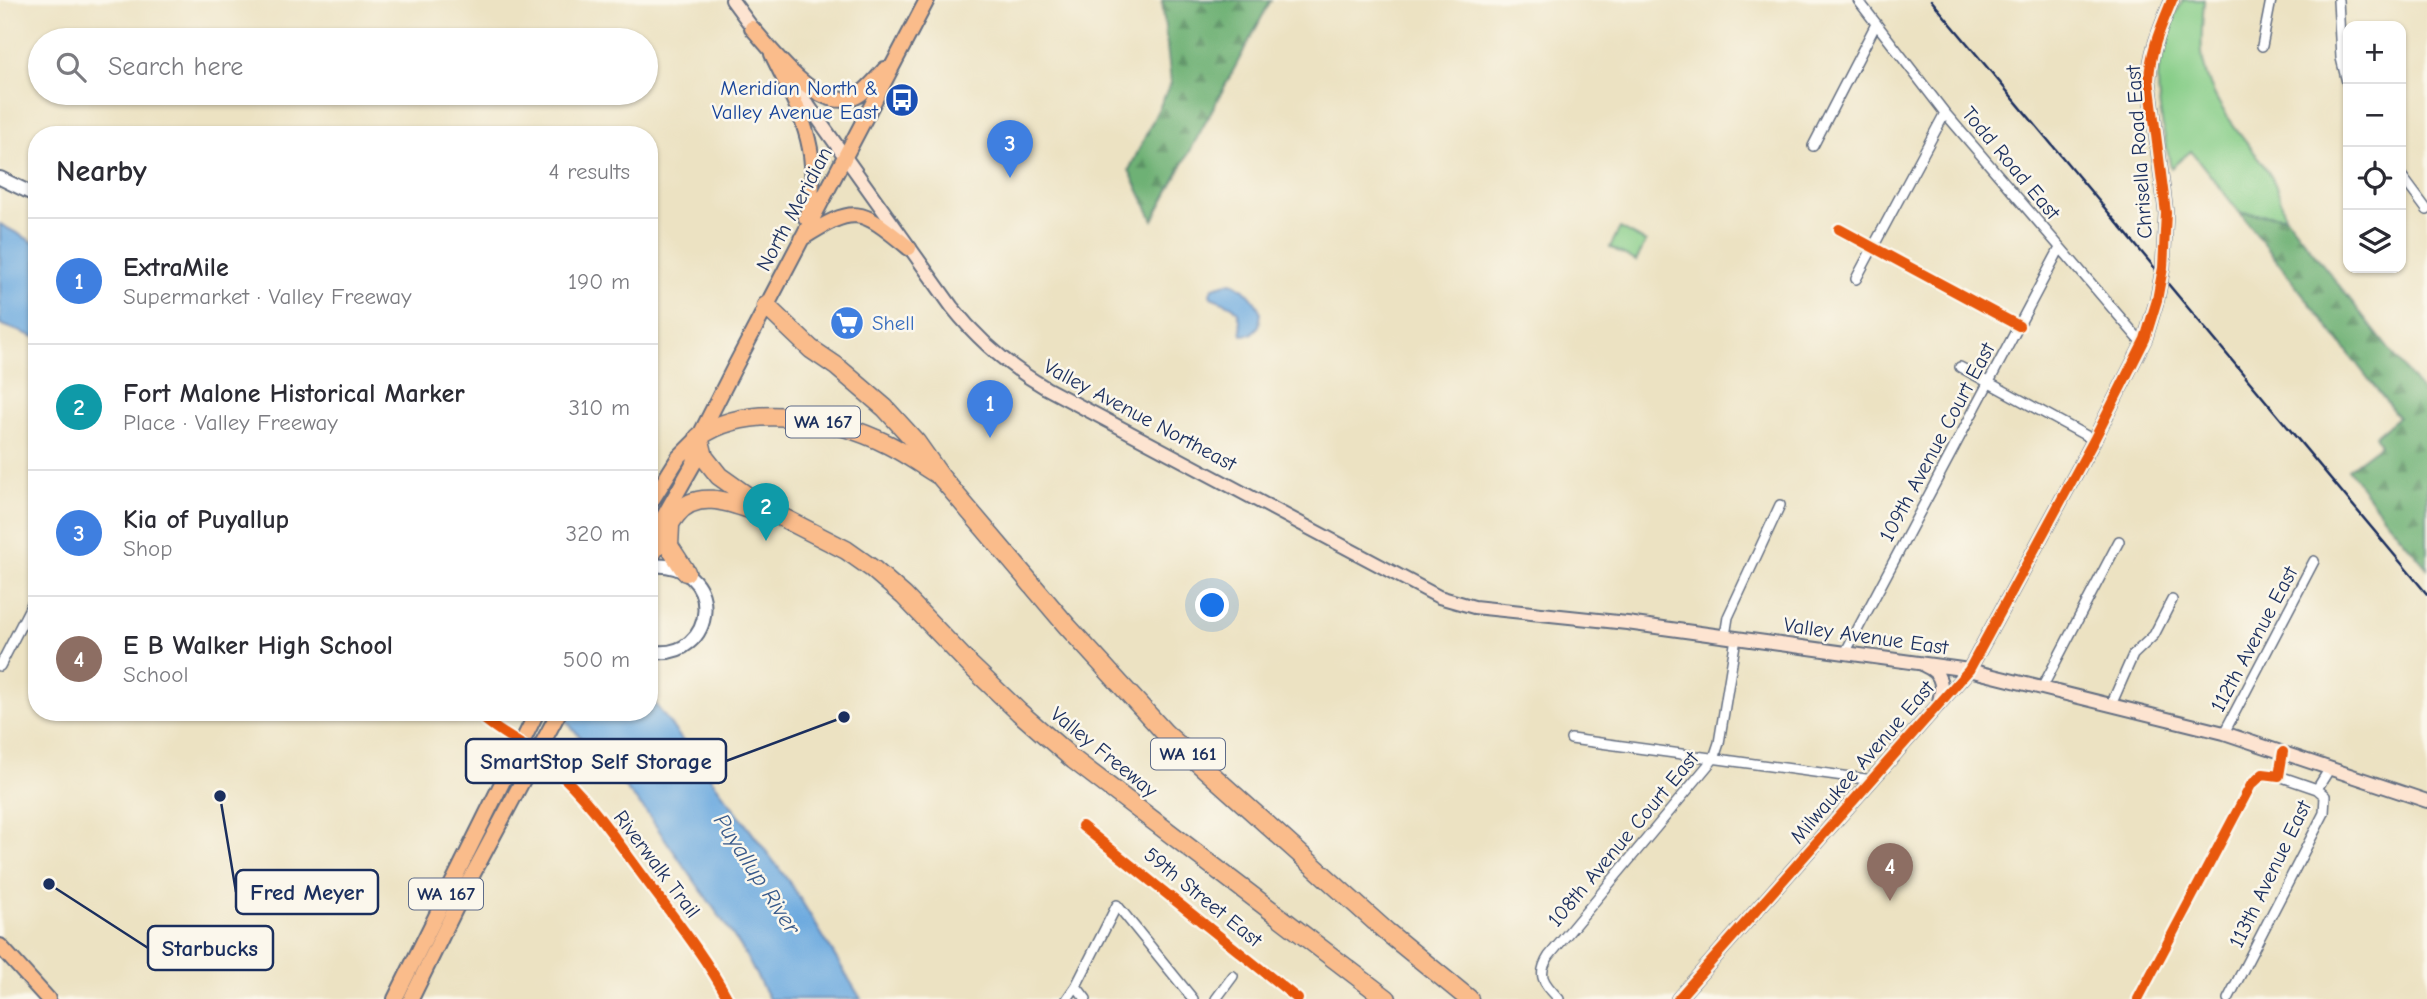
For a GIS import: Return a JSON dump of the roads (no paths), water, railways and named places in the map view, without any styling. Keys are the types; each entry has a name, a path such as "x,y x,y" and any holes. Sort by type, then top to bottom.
{"highway":[{"name":"WA 161","path":"766,306 811,349 836,366 885,408 1093,656 1166,733 1367,915 1469,999"},
{"name":"WA 167","path":"699,437 713,427 758,417 842,425 891,446 940,476"},
{"path":"699,437 704,457 719,477 764,508 804,528"},
{"path":"658,544 679,511 690,503 712,499 804,528"},
{"path":"670,526 668,546 685,572"},
{"name":"Valley Freeway","path":"804,528 846,550 873,569 904,596 970,665 1074,760 1387,999"}],"main road":[{"name":"Valley Avenue Northeast","path":"732,0 959,315 988,345 1026,377 1439,597 1456,603 1493,609"},
{"name":"North Meridian","path":"658,526 694,463 699,437 927,0"},
{"path":"752,28 799,80 827,97 840,99 858,96 869,88 898,55"},
{"path":"772,54 805,122 811,147 813,183 809,211 800,240"},
{"path":"800,240 832,219 853,215 874,221 909,248"},
{"name":"North Meridian","path":"658,491 679,457 699,437"},
{"name":"Valley Avenue East","path":"1493,609 1627,623 1969,670 2224,733 2427,802"},
{"path":"1915,663 1933,669 1938,674 1942,687 1938,705"},
{"name":"WA 167","path":"395,999 532,721"},
{"name":"WA 167","path":"411,999 554,721"},
{"path":"0,946 48,999"}],"street":[{"name":"Todd Road East","path":"1858,0 1945,113 2143,344"},
{"name":"Chrisella Road East","path":"2143,344 2157,300 2166,229 2165,197 2150,89 2150,61 2172,0"},
{"path":"2262,46 2271,0"},
{"path":"2338,0 2341,58 2348,84"},
{"path":"1813,146 1876,24"},
{"path":"1856,279 1945,113"},
{"path":"0,178 28,192"},
{"path":"2406,182 2427,210"},
{"path":"1839,229 2019,326"},
{"name":"109th Avenue Court East","path":"1845,653 2060,248"},
{"name":"Milwaukee Avenue East","path":"1678,999 1969,670 2143,344"},
{"path":"1960,367 2094,440"},
{"name":"108th Avenue Court East","path":"1559,999 1546,985 1542,975 1542,968 1549,956 1714,758 1719,743 1730,637 1728,617 1780,505"},
{"path":"2042,688 2119,541"},
{"name":"112th Avenue East","path":"2224,733 2315,561"},
{"path":"658,566 668,565 685,572 696,582 703,593 705,614 694,639 670,652 658,651"},
{"path":"2111,705 2133,655 2154,635 2172,600"},
{"path":"0,666 28,612"},
{"path":"1571,739 1873,780"},
{"path":"2278,776 2283,752"},
{"name":"113th Avenue East","path":"2228,999 2325,813 2325,796 2316,789 2330,768"},
{"path":"2138,999 2250,785 2263,774 2278,776 2316,789"},
{"name":"59th Street East","path":"1083,826 1298,999"},
{"path":"1067,999 1117,905 1193,999"},
{"path":"1216,999 1233,976"},
{"path":"1076,986 1086,999"}],"water":[{"path":"0,224 28,239 28,335 0,324"},
{"path":"1231,282 1249,294 1261,313 1259,326 1251,334 1242,335 1235,308 1211,297 1213,287"},
{"name":"Puyallup River","path":"658,708 793,887 861,999 769,999 741,947 644,809 566,721 658,721"}],"railway":[{"path":"1931,0 2427,594"}],"place":[{"name":"Meridian North & Valley Avenue East","path":"902,100"},
{"name":"Kia of Puyallup","path":"1010,178"},
{"name":"Shell","path":"847,323"},
{"name":"ExtraMile","path":"990,438"},
{"name":"Fort Malone Historical Marker","path":"766,541"},
{"name":"SmartStop Self Storage","path":"844,717"},
{"name":"Fred Meyer","path":"220,796"},
{"name":"Starbucks","path":"49,884"},
{"name":"E B Walker High School","path":"1890,901"}]}
